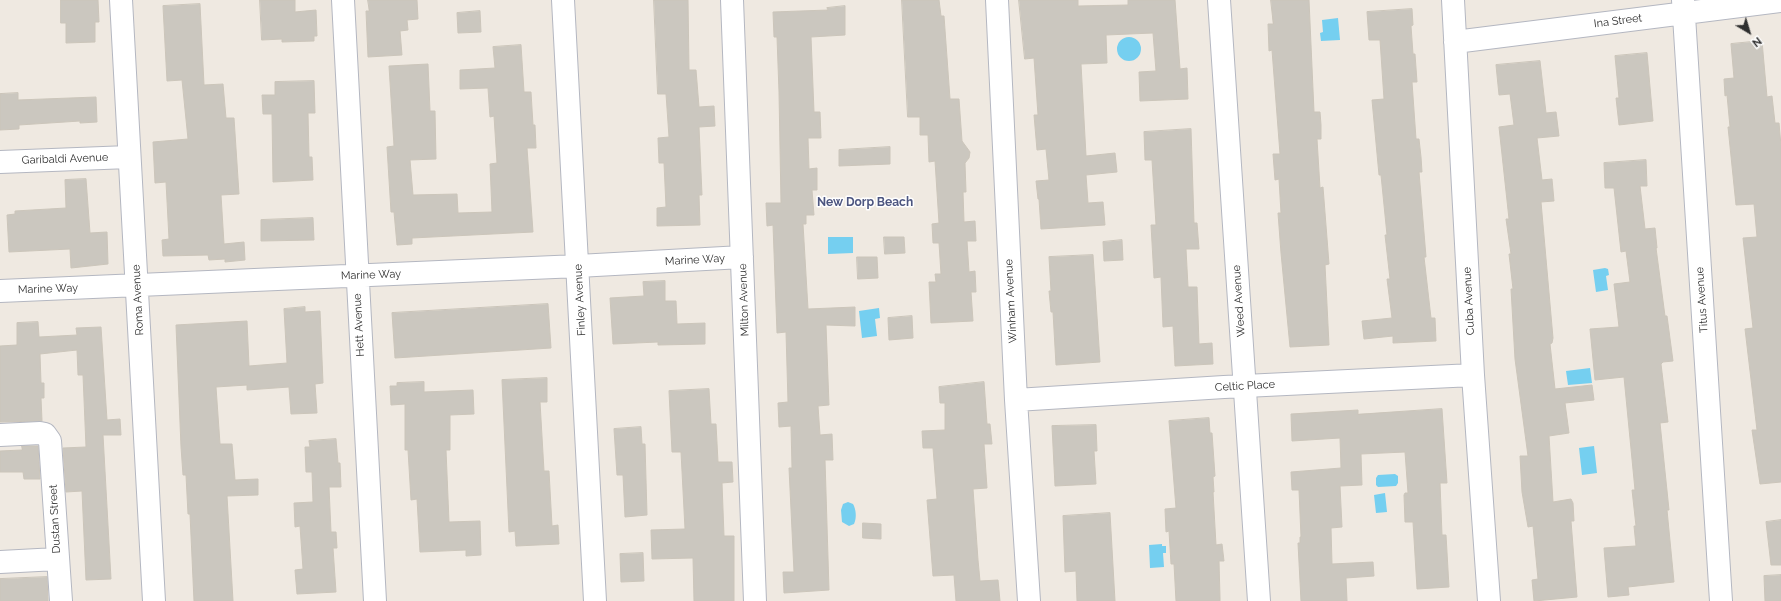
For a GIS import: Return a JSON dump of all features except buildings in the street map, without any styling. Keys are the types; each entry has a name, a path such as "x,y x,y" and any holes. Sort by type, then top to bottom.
{"street":[{"name":"Roma Avenue","path":"121,0 129,157 138,286 154,601"},
{"name":"Hett Avenue","path":"342,0 375,601"},
{"name":"Finley Avenue","path":"563,0 595,601"},
{"name":"Milton Avenue","path":"732,0 755,601"},
{"name":"Winham Avenue","path":"997,0 1016,400 1029,601"},
{"name":"Weed Avenue","path":"1219,0 1259,601"},
{"name":"Cuba Avenue","path":"1454,0 1455,42 1474,375 1489,601"},
{"name":"Ina Street","path":"1455,42 1684,6 1781,1"},
{"name":"Titus Avenue","path":"1684,6 1721,601"},
{"name":"Garibaldi Avenue","path":"0,162 129,157"},
{"name":"Marine Way","path":"0,291 578,266 742,257"},
{"name":"Celtic Place","path":"1016,400 1244,386 1474,375"},
{"name":"Dustan Street","path":"0,435 40,434 48,437 52,447 57,559 61,601"},
{"path":"0,562 57,559"}],"water":[{"path":"1338,18 1340,40 1321,41 1320,33 1323,32 1322,20"},
{"path":"1129,37 1138,40 1141,49 1138,58 1129,61 1120,58 1117,49 1120,40"},
{"path":"828,237 853,237 853,253 828,254"},
{"path":"1608,269 1609,275 1606,276 1608,290 1596,292 1593,270"},
{"path":"879,308 880,318 875,319 877,336 862,338 859,311"},
{"path":"1590,368 1592,383 1568,385 1566,371"},
{"path":"1594,446 1597,473 1582,475 1579,448"},
{"path":"1395,474 1398,476 1398,483 1396,486 1378,487 1376,485 1376,478 1378,475"},
{"path":"1385,493 1387,512 1376,513 1374,495"},
{"path":"848,502 853,504 856,514 854,524 849,526 842,522 841,510 843,504"},
{"path":"1162,544 1162,546 1166,546 1166,553 1163,553 1164,567 1150,568 1149,545"}],"district":[{"name":"New Dorp Beach","path":"865,202"}]}
